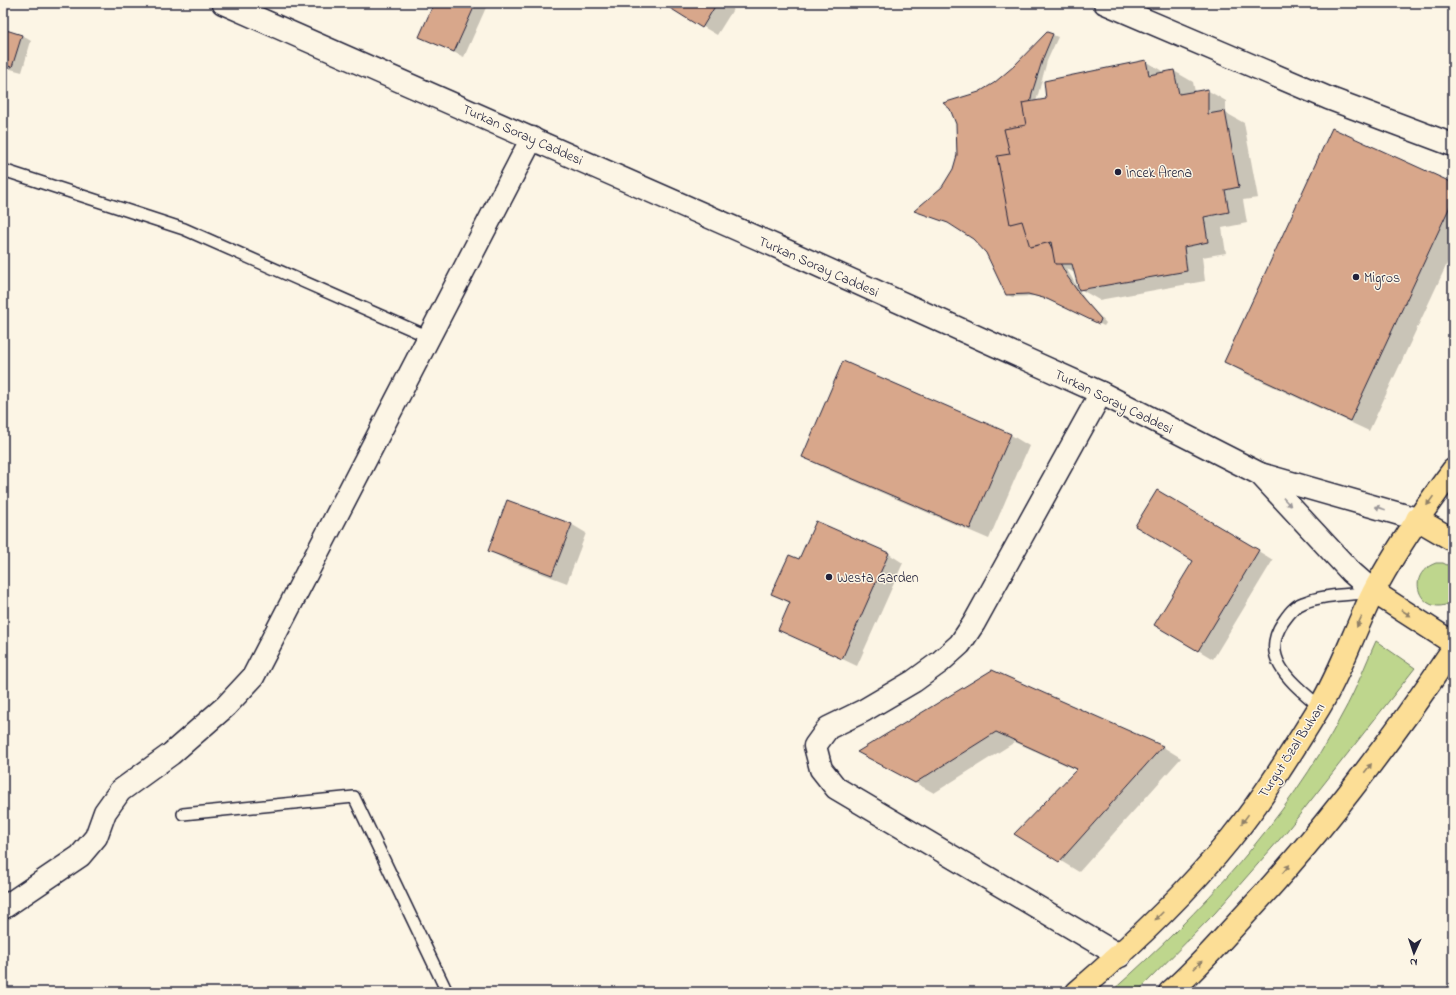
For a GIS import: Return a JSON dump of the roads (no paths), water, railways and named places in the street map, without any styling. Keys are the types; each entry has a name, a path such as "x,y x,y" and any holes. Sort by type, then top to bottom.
{"main road":[{"name":"Turgut Özal Bulvarı","path":"1077,992 1120,956 1195,881 1232,837 1268,788 1320,707 1374,592 1417,519 1453,470"},
{"path":"1417,519 1453,540"},
{"path":"1374,592 1453,643"},
{"path":"1170,992 1272,886 1315,836 1381,752 1453,649"}],"street":[{"name":"Turkan Soray Caddesi","path":"223,3 532,138 1101,393 1260,474 1351,572 1374,592"},
{"path":"1105,3 1328,98 1453,145"},
{"path":"3,908 80,856 96,837 104,812 120,791 177,749 226,706 253,677 532,138"},
{"path":"1101,393 974,623 960,644 940,662 914,680 863,711 828,728 816,746 821,769 836,788 1120,956"},
{"path":"1260,474 1417,519"}],"lane":[{"path":"3,170 184,229 429,337"},
{"path":"1320,707 1290,680 1278,665 1274,649 1279,627 1288,614 1301,603 1317,599 1374,592"},
{"path":"183,814 354,797 447,992"}],"place":[{"name":"İncek Arena","path":"1118,172"},
{"name":"Migros","path":"1356,277"},
{"name":"Westa Garden","path":"829,577"}]}
